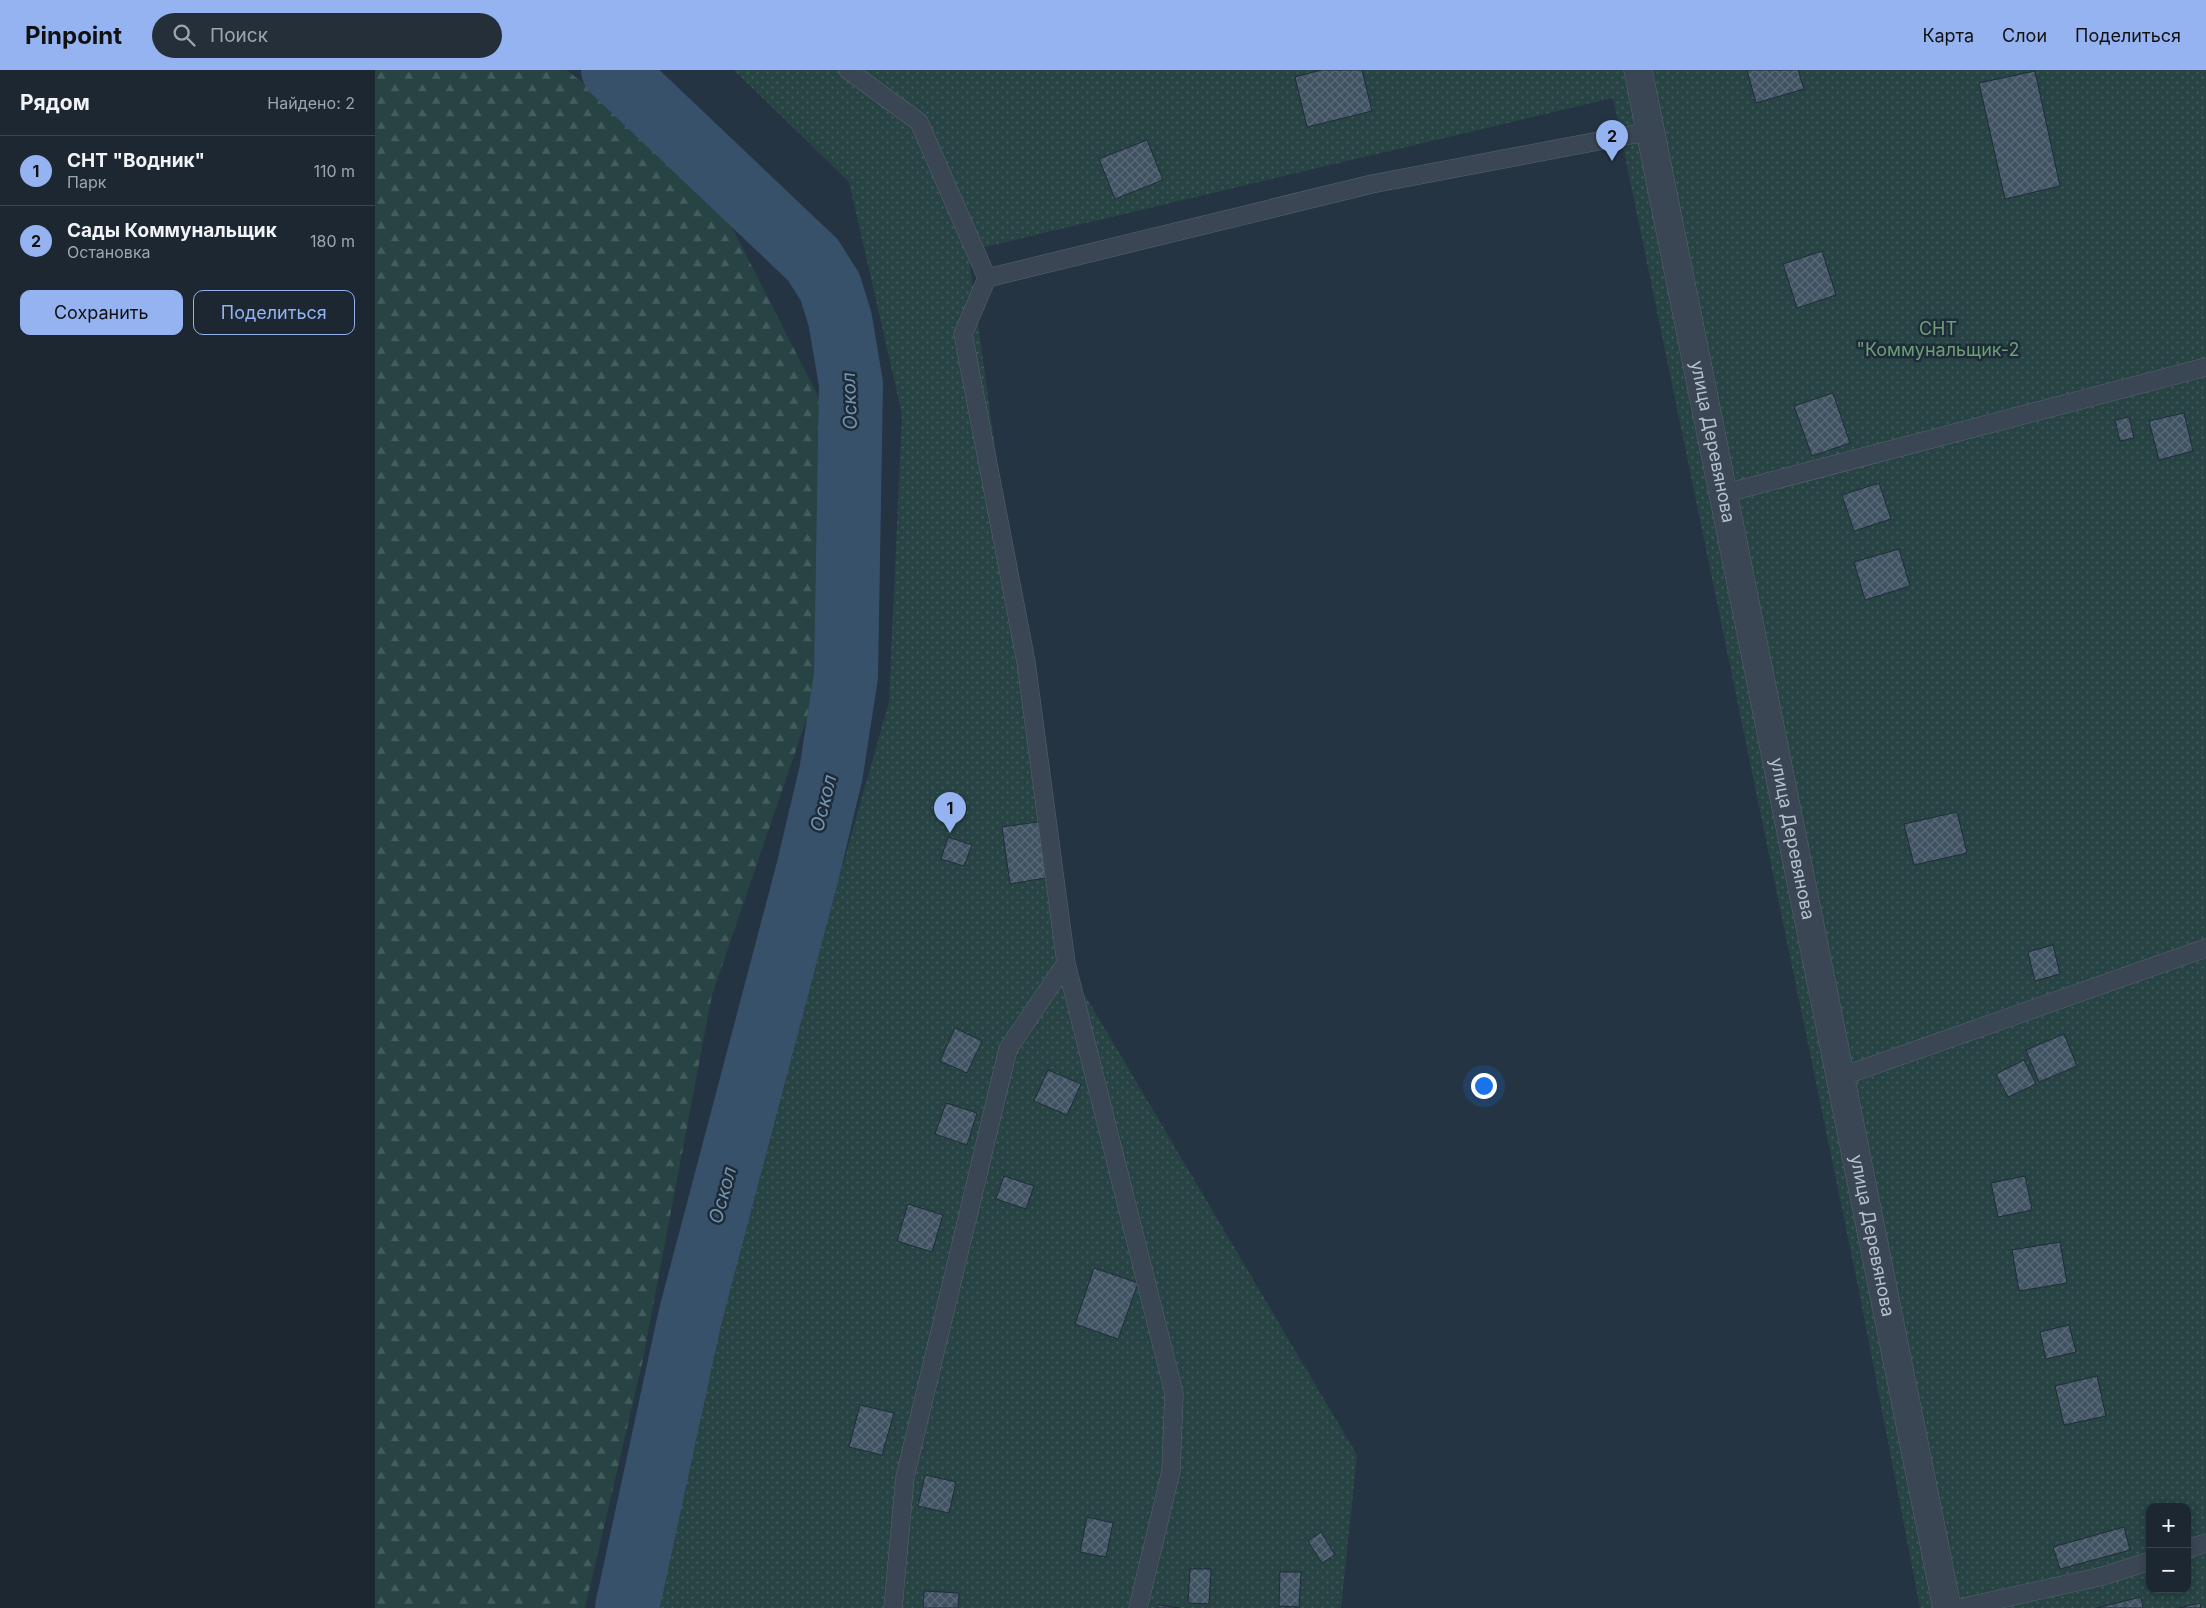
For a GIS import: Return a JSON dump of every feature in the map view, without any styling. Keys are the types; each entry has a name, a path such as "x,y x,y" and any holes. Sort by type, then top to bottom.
{"street":[{"name":"улица Деревянова","path":"1638,70 1947,1608"}],"lane":[{"path":"848,70 919,122 987,278 963,334 1026,662 1067,963 1174,1393 1171,1472 1138,1608"},
{"path":"987,278 1372,184 1651,131"},
{"path":"1722,494 2206,367"},
{"path":"1840,1077 2206,948"},
{"path":"893,1608 905,1477 1008,1049 1067,963"},
{"path":"2190,1548 2206,1543"},
{"path":"1960,1608 2103,1576 2146,1562"}],"green space":[{"path":"375,70 567,70 714,192 843,445 820,680 712,995 642,1364 585,1608 375,1608"},
{"name":"СНТ \"Коммунальщик-2","path":"734,70 2206,70 2206,1608 1920,1608 1859,1291 1613,98 968,251 1066,963 1357,1455 1341,1608 648,1608 713,1323 889,702 902,414 849,182"}],"building":[{"path":"1321,70 1362,70 1372,111 1307,127 1295,77"},
{"path":"1747,70 1798,70 1804,89 1756,103"},
{"path":"2035,71 2060,186 2005,199 1979,83"},
{"path":"1147,140 1163,180 1115,199 1099,159"},
{"path":"1822,251 1836,295 1797,308 1783,264"},
{"path":"1833,393 1850,443 1812,456 1794,406"},
{"path":"2184,413 2193,451 2159,460 2149,421"},
{"path":"2129,417 2134,438 2120,441 2115,420"},
{"path":"1879,483 1891,519 1854,531 1842,495"},
{"path":"1899,549 1910,586 1865,600 1854,562"},
{"path":"1957,812 1967,853 1914,865 1904,824"},
{"path":"1044,821 1051,877 1010,884 1002,827"},
{"path":"948,837 972,845 964,866 941,859"},
{"path":"2053,945 2060,974 2035,981 2028,952"},
{"path":"955,1028 982,1041 967,1073 940,1061"},
{"path":"2064,1034 2077,1066 2039,1082 2026,1050"},
{"path":"2024,1060 2036,1084 2008,1097 1996,1074"},
{"path":"1048,1070 1081,1084 1067,1115 1034,1101"},
{"path":"946,1103 977,1113 967,1145 935,1134"},
{"path":"1004,1176 1034,1186 1026,1209 996,1199"},
{"path":"2025,1176 2032,1210 1998,1217 1991,1183"},
{"path":"908,1204 943,1215 932,1252 897,1241"},
{"path":"2060,1242 2067,1283 2019,1291 2012,1250"},
{"path":"1094,1268 1138,1283 1118,1339 1075,1324"},
{"path":"2069,1325 2076,1352 2046,1359 2040,1332"},
{"path":"2097,1376 2106,1416 2064,1425 2055,1386"},
{"path":"860,1405 894,1413 882,1455 849,1447"},
{"path":"925,1475 956,1482 949,1513 918,1506"},
{"path":"1087,1517 1113,1523 1106,1557 1080,1552"},
{"path":"2124,1527 2130,1550 2060,1569 2053,1547"},
{"path":"1321,1532 1335,1555 1322,1563 1308,1541"},
{"path":"1190,1569 1211,1569 1209,1604 1188,1603"},
{"path":"1280,1572 1301,1572 1299,1607 1279,1606"},
{"path":"924,1591 959,1593 958,1608 923,1608"},
{"path":"2141,1597 2143,1608 2097,1608"},
{"path":"2200,1603 2201,1608 2179,1608"},
{"path":"1158,1605 1180,1608 1158,1608"}],"waterway":[{"name":"Оскол","path":"613,70 813,260 830,287 840,319 851,384 846,676 831,773 808,870 690,1317 627,1608"}],"place":[{"name":"Сады Коммунальщик","path":"1612,161"},
{"name":"СНТ \"Водник\"","path":"950,833"}]}
